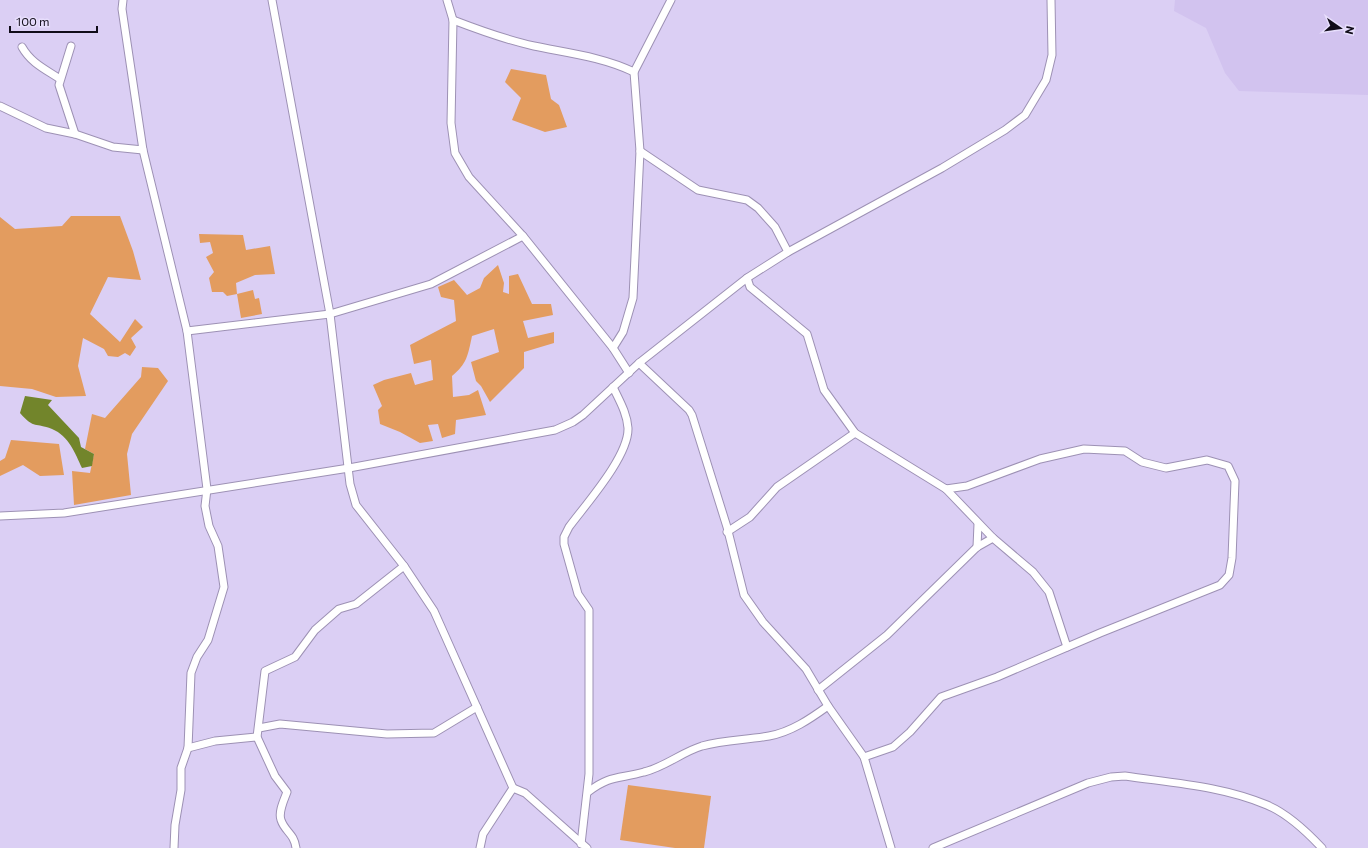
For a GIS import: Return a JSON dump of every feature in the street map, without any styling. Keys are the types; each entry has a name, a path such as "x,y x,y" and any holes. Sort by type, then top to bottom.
{"street":[{"path":"123,0 122,9 142,150 186,331 207,489 205,506 209,526 218,546 224,587 208,640 197,657 191,673 188,748 181,768 181,790 175,825 174,848"},
{"path":"272,0 330,314 350,484 356,505 404,566 434,611 513,788 525,793 584,846"},
{"path":"447,0 453,20 451,123 455,153 469,177 523,236 613,348 629,373"},
{"path":"613,348 623,332 633,298 640,151 634,72 671,0"},
{"path":"0,516 64,513 207,489 349,468 555,430 573,422 583,415 639,363 747,278 788,252 942,168 1005,130 1025,115 1046,80 1052,55 1051,0"},
{"path":"453,20 480,31 533,46 615,63 634,72"},
{"path":"71,46 59,85 75,134"},
{"path":"22,47 34,63 60,79"},
{"path":"0,106 38,125 75,134 113,147 142,150"},
{"path":"640,151 698,190 747,200 758,208 775,227 788,252"},
{"path":"186,331 330,314 431,284 523,236"},
{"path":"747,278 750,286 807,334 824,390 855,433 946,489 992,538 1033,572 1049,592 1067,647"},
{"path":"639,363 689,410 692,415 744,595 763,622 806,669 828,706 864,757 891,848"},
{"path":"584,846 588,792 590,690 589,610 578,594 564,544 564,537 569,526 613,467 626,439 627,422 622,404 613,387"},
{"path":"727,532 750,517 777,487 855,433"},
{"path":"864,757 893,747 910,732 941,697 997,677 1220,585 1229,575 1232,558 1235,481 1228,466 1207,460 1166,468 1142,462 1125,451 1084,449 1040,459 967,486 946,489"},
{"path":"977,548 978,524"},
{"path":"818,690 887,635 977,548 992,538"},
{"path":"296,848 295,839 280,820 280,812 287,792 275,776 257,737 265,671 295,657 315,630 339,609 356,604 404,566"},
{"path":"588,792 599,784 620,776 645,772 680,754 703,746 769,736 787,731 828,706"},
{"path":"259,728 280,724 387,734 434,733 477,707"},
{"path":"188,748 215,741 257,737"},
{"path":"932,848 1088,783 1111,777 1125,776 1227,791 1268,805 1307,832 1322,848"},
{"path":"480,848 483,834 513,788"}],"shaded area":[{"path":"1175,0 1368,0 1368,95 1239,91 1225,73 1206,28 1174,11"},
{"path":"511,69 546,75 551,99 559,105 567,127 545,132 512,120 521,98 505,82"},
{"path":"71,216 120,216 133,251 141,280 108,277 90,314 120,342 135,319 143,327 131,338 136,347 130,356 125,353 118,357 108,356 104,349 83,338 78,366 86,396 56,397 32,389 0,386 0,217 15,229 62,226"},
{"path":"199,234 243,235 246,250 270,246 275,274 255,275 236,283 237,294 227,296 223,292 212,292 209,278 214,272 206,257 213,253 210,242 200,243"},
{"path":"498,265 504,283 503,292 509,294 509,276 518,274 532,304 551,304 553,315 523,321 528,338 554,332 554,343 524,352 524,368 490,402 481,386 476,381 471,362 499,352 494,329 472,336 464,363 452,376 453,397 469,395 478,390 486,415 456,420 455,434 442,438 438,424 428,425 433,441 420,443 400,432 380,424 378,410 382,406 373,385 384,380 411,373 415,385 433,380 431,360 414,364 410,345 456,321 454,300 441,297 438,287 454,280 467,295 480,288 484,278"},
{"path":"253,290 255,299 259,298 262,314 241,318 237,294"},
{"path":"142,367 158,368 168,381 132,434 127,454 131,495 74,505 72,471 90,473 94,454 85,449 92,414 105,418 141,377"},
{"path":"25,396 52,400 48,405 79,438 81,447 94,454 92,466 82,468 71,446 63,436 52,429 32,424 20,413"},
{"path":"11,440 59,444 64,475 40,476 23,465 0,476 0,461 5,458"},
{"path":"628,785 711,796 704,848 675,848 620,840"}]}
